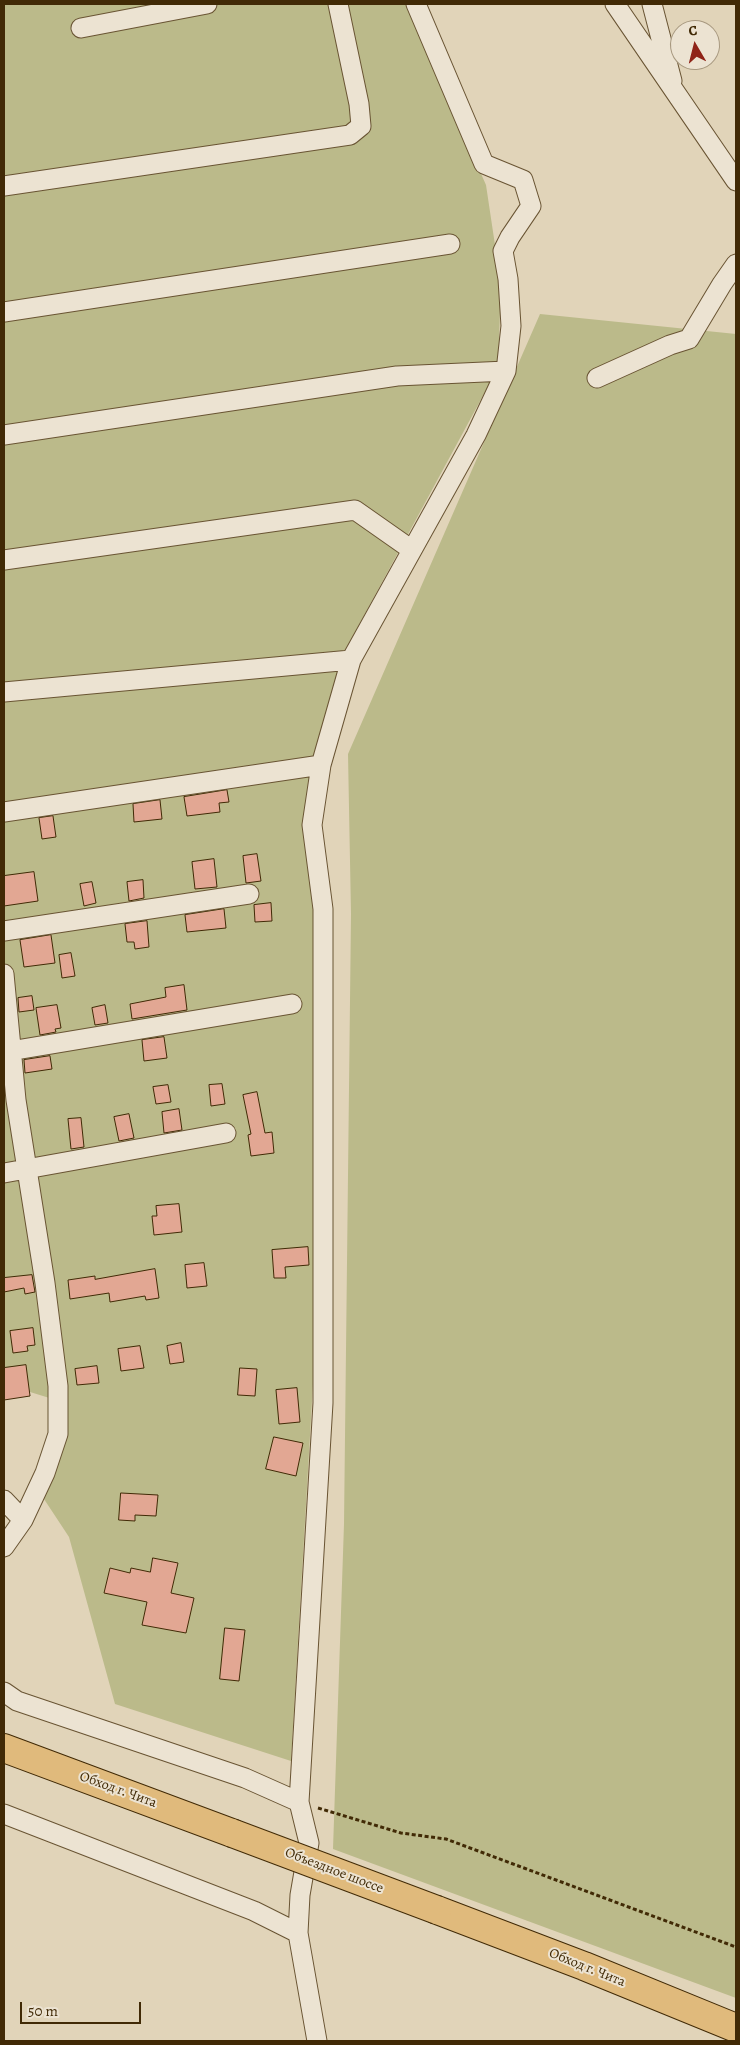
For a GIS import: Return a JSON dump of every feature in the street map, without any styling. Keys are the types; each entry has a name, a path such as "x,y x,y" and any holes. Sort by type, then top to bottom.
{"highway":[{"name":"Обход г. Чита","path":"4,1748 232,1833"},
{"name":"Объездное шоссе","path":"232,1833 437,1910"},
{"name":"Обход г. Чита","path":"437,1910 584,1966 736,2028"}],"street":[{"path":"81,28 207,4"},
{"path":"4,186 350,135 361,126 338,4"},
{"path":"317,2041 298,1933 300,1896 309,1843 299,1802 323,1403 323,909 312,825 321,765 351,660 476,434 506,371 511,326 508,278 503,251 510,236 531,206 523,180 484,164 416,4"},
{"path":"615,4 736,181"},
{"path":"652,4 676,94"},
{"path":"4,312 450,244"},
{"path":"597,378 670,345 689,339 736,264"},
{"path":"4,435 397,376 506,371"},
{"path":"4,560 356,510 412,550"},
{"path":"4,692 351,660"},
{"path":"4,812 321,765"},
{"path":"4,931 249,894"},
{"path":"4,974 7,1052 45,1283 58,1386 58,1434 46,1473 23,1520 4,1547"},
{"path":"7,1052 292,1004"},
{"path":"4,1173 226,1133"},
{"path":"4,1500 23,1520"},
{"path":"4,1692 17,1701 245,1778 299,1802"},
{"path":"4,1814 254,1911 298,1933"}],"path":[{"path":"299,1802 401,1833 446,1839 736,1947"}],"shaded area":[{"path":"4,4 406,4 486,185 501,285 498,368 341,658 323,731 316,906 313,1384 291,1761 115,1704 69,1537 42,1496 56,1400 4,1384"},
{"path":"540,314 736,334 736,1998 333,1849 344,1524 351,914 348,754"}],"building":[{"path":"227,790 229,802 219,803 220,812 187,816 184,797"},
{"path":"160,800 162,819 134,822 133,804"},
{"path":"53,816 56,837 42,839 39,818"},
{"path":"257,854 261,881 246,883 243,856"},
{"path":"214,859 217,887 195,889 192,862"},
{"path":"34,872 38,901 4,906 4,876"},
{"path":"143,880 144,898 129,901 127,882"},
{"path":"92,882 96,903 84,906 80,884"},
{"path":"271,903 272,921 255,922 254,905"},
{"path":"224,909 226,928 187,932 185,915"},
{"path":"147,921 149,947 135,949 134,942 127,942 125,924"},
{"path":"51,935 55,963 24,967 20,940"},
{"path":"71,953 75,976 62,978 59,955"},
{"path":"184,985 187,1010 132,1019 130,1004 166,997 165,988"},
{"path":"32,996 34,1010 19,1012 18,998"},
{"path":"57,1005 61,1028 55,1029 56,1032 40,1035 36,1008"},
{"path":"105,1005 108,1023 95,1025 92,1008"},
{"path":"164,1037 167,1058 144,1061 142,1040"},
{"path":"50,1056 52,1069 25,1073 24,1060"},
{"path":"222,1084 225,1104 211,1106 209,1085"},
{"path":"168,1085 171,1102 156,1104 153,1087"},
{"path":"257,1092 265,1133 272,1132 274,1153 251,1156 248,1135 251,1134 243,1095"},
{"path":"179,1109 182,1130 164,1133 162,1112"},
{"path":"129,1114 134,1138 119,1141 114,1117"},
{"path":"81,1118 84,1147 71,1149 68,1119"},
{"path":"179,1204 182,1232 154,1235 152,1216 157,1216 156,1206"},
{"path":"308,1247 309,1265 285,1267 286,1278 274,1278 272,1250"},
{"path":"204,1263 207,1286 187,1288 185,1265"},
{"path":"155,1269 159,1298 146,1300 145,1296 110,1302 109,1293 70,1299 68,1280 95,1276 95,1279"},
{"path":"32,1275 35,1292 25,1294 24,1288 4,1292 4,1278"},
{"path":"33,1328 35,1345 27,1346 28,1351 13,1353 10,1331"},
{"path":"181,1343 184,1362 170,1364 167,1346"},
{"path":"140,1346 144,1368 121,1371 118,1349"},
{"path":"26,1365 30,1396 4,1400 4,1368"},
{"path":"97,1366 99,1383 77,1385 75,1369"},
{"path":"240,1368 257,1369 255,1396 238,1395"},
{"path":"297,1388 300,1422 279,1424 276,1390"},
{"path":"274,1437 303,1443 296,1476 266,1469"},
{"path":"121,1493 158,1495 156,1516 135,1515 135,1521 119,1520"},
{"path":"153,1558 178,1563 171,1593 194,1598 186,1633 142,1625 147,1602 104,1593 110,1568 130,1573 131,1568 150,1572"},
{"path":"225,1628 245,1630 239,1681 220,1679"}]}
